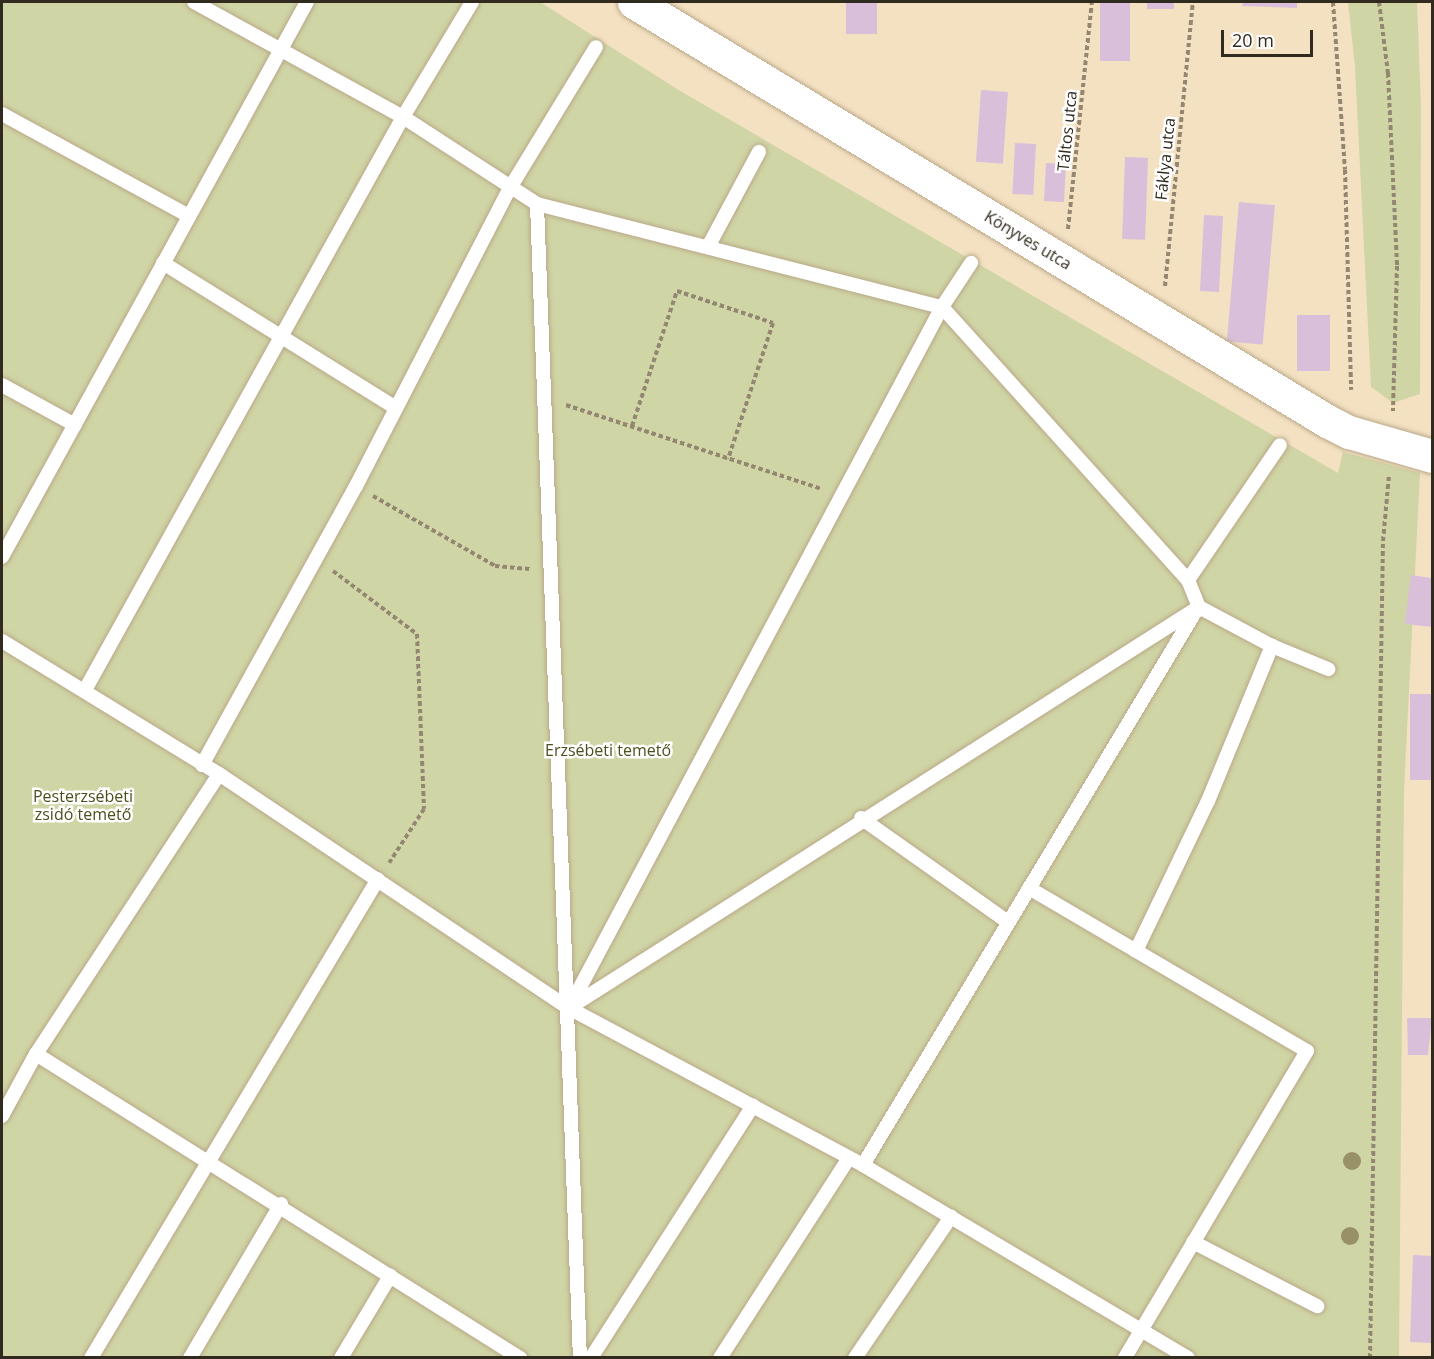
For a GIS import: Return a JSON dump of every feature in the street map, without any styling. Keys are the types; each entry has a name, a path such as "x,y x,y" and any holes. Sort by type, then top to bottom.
{"street":[{"name":"Könyves utca","path":"634,2 1326,421 1432,456"}],"lane":[{"path":"194,2 282,48 403,117 510,189 537,204 942,307 1188,580 1199,607 1272,646 1328,669"},
{"path":"2,557 307,2"},
{"path":"85,690 403,117 472,2"},
{"path":"202,765 356,486 510,189 596,47"},
{"path":"2,114 189,216"},
{"path":"708,247 759,152"},
{"path":"537,204 569,1008 580,1358"},
{"path":"163,263 396,408"},
{"path":"569,1008 839,495 942,307 970,263"},
{"path":"2,385 75,425"},
{"path":"1188,580 1280,445"},
{"path":"569,1008 861,818 1199,607"},
{"path":"863,1165 1199,607"},
{"path":"2,641 219,774 569,1008 863,1165 1188,1358"},
{"path":"1136,951 1208,801 1272,646"},
{"path":"2,1116 36,1053 219,774"},
{"path":"861,818 1008,922"},
{"path":"91,1358 210,1163 378,879"},
{"path":"1029,888 1307,1051 1125,1358"},
{"path":"36,1053 210,1163 281,1204 520,1358"},
{"path":"591,1358 753,1107"},
{"path":"720,1358 849,1158"},
{"path":"190,1358 281,1204"},
{"path":"855,1358 951,1217"},
{"path":"1193,1242 1317,1306"},
{"path":"341,1358 390,1276"}],"path":[{"name":"Táltos utca","path":"1065,263 1092,2"},
{"name":"Fáklya utca","path":"1162,320 1193,2"},
{"path":"1333,2 1345,170 1351,390"},
{"path":"1370,1358 1383,541 1392,444 1397,266 1388,73 1379,2"},
{"path":"632,426 677,291 773,322 728,459"},
{"path":"546,398 839,495"},
{"path":"356,486 495,566 552,571"},
{"path":"316,558 417,634 424,809 378,879"}],"green space":[{"name":"Erzsébeti temető","path":"2,2 540,2 677,89 1338,473 1343,452 1420,473 1404,790 1399,1357 2,1358"},
{"path":"1348,2 1417,2 1421,108 1420,394 1393,403 1371,387 1355,67"}],"building":[{"path":"846,2 877,2 877,34 846,34"},
{"path":"1100,2 1130,2 1130,61 1100,61"},
{"path":"1147,2 1174,2 1174,9 1147,9"},
{"path":"1243,2 1297,2 1297,8 1242,6"},
{"path":"981,90 1008,92 1003,164 976,162"},
{"path":"1015,143 1036,144 1033,195 1012,194"},
{"path":"1125,157 1148,158 1145,240 1122,239"},
{"path":"1046,163 1066,164 1064,202 1044,201"},
{"path":"1239,202 1275,205 1263,345 1227,341"},
{"path":"1204,215 1223,216 1219,292 1200,291"},
{"path":"1297,315 1330,315 1330,371 1297,371"},
{"path":"1411,575 1432,578 1432,627 1405,624"},
{"path":"1410,694 1432,694 1432,780 1410,780"},
{"path":"1407,1018 1432,1018 1428,1055 1408,1055"},
{"path":"1413,1255 1432,1256 1432,1343 1410,1342"}],"park label":[{"name":"Pesterzsébeti zsidó temető","path":"83,805"}]}
